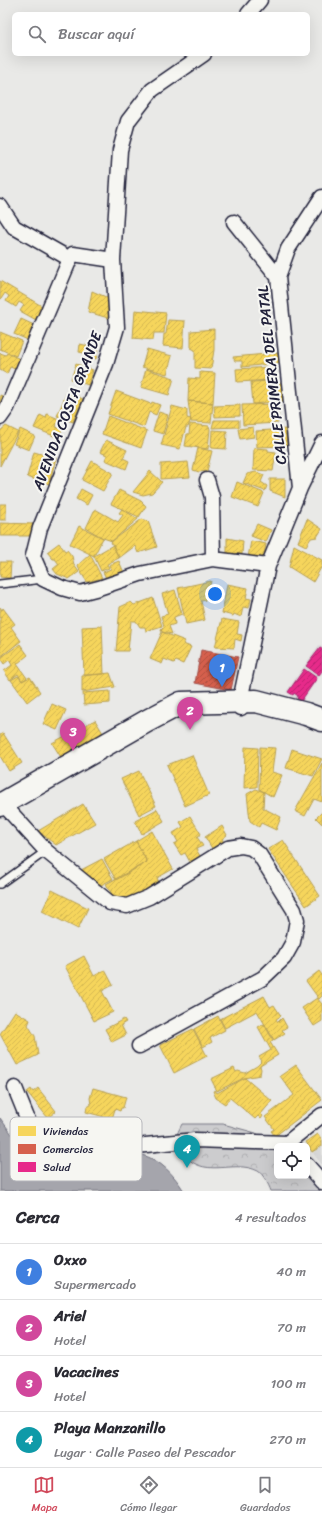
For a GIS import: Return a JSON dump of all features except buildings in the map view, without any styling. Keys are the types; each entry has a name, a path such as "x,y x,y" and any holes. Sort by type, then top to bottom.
{"main road":[{"path":"3,809 158,725 178,719 240,706 256,701 322,720"},
{"path":"240,706 322,733"}],"street":[{"path":"250,12 260,0"},
{"name":"AVENIDA COSTA GRANDE","path":"43,579 33,556 40,528 106,364 117,327 113,260 120,150 128,121 152,90 201,56"},
{"name":"CALLE PRIMERA DEL PATAL","path":"300,488 278,277 288,249 322,198"},
{"path":"0,206 14,227 70,258"},
{"path":"234,222 278,277"},
{"path":"0,418 7,408 70,258 73,254 113,260"},
{"path":"240,706 268,566 300,488 322,443"},
{"path":"207,480 212,497 212,559"},
{"path":"43,579 62,588 80,593 140,574 212,559 268,566"},
{"path":"3,809 46,851 110,903 127,906 149,897 228,848 241,846 251,848 259,854 294,910 297,920 293,942 284,958 263,978 139,1046"},
{"path":"15,1088 27,1117"},
{"path":"290,1143 322,1115"},
{"path":"142,1145 194,1140 274,1143"},
{"path":"310,1168 322,1182"}],"lane":[{"path":"0,584 43,579"},
{"path":"0,884 46,851"}],"shaded area":[{"path":"319,645 322,647 322,673 301,703 286,692"},
{"path":"0,1118 10,1132 10,1181 142,1181 142,1155 161,1164 176,1179 184,1191 0,1191"},
{"path":"322,1146 322,1165 313,1153"}],"green space":[{"path":"182,1124 223,1124 256,1133 274,1147 274,1179 310,1179 320,1191 271,1191 266,1180 258,1171 238,1167 208,1168 199,1165 190,1160 181,1151 176,1141"}],"place":[{"name":"Oxxo","path":"222,687"},
{"name":"Ariel","path":"190,730"},
{"name":"Vacacines","path":"73,751"},
{"name":"Playa Manzanillo","path":"187,1168"}]}
